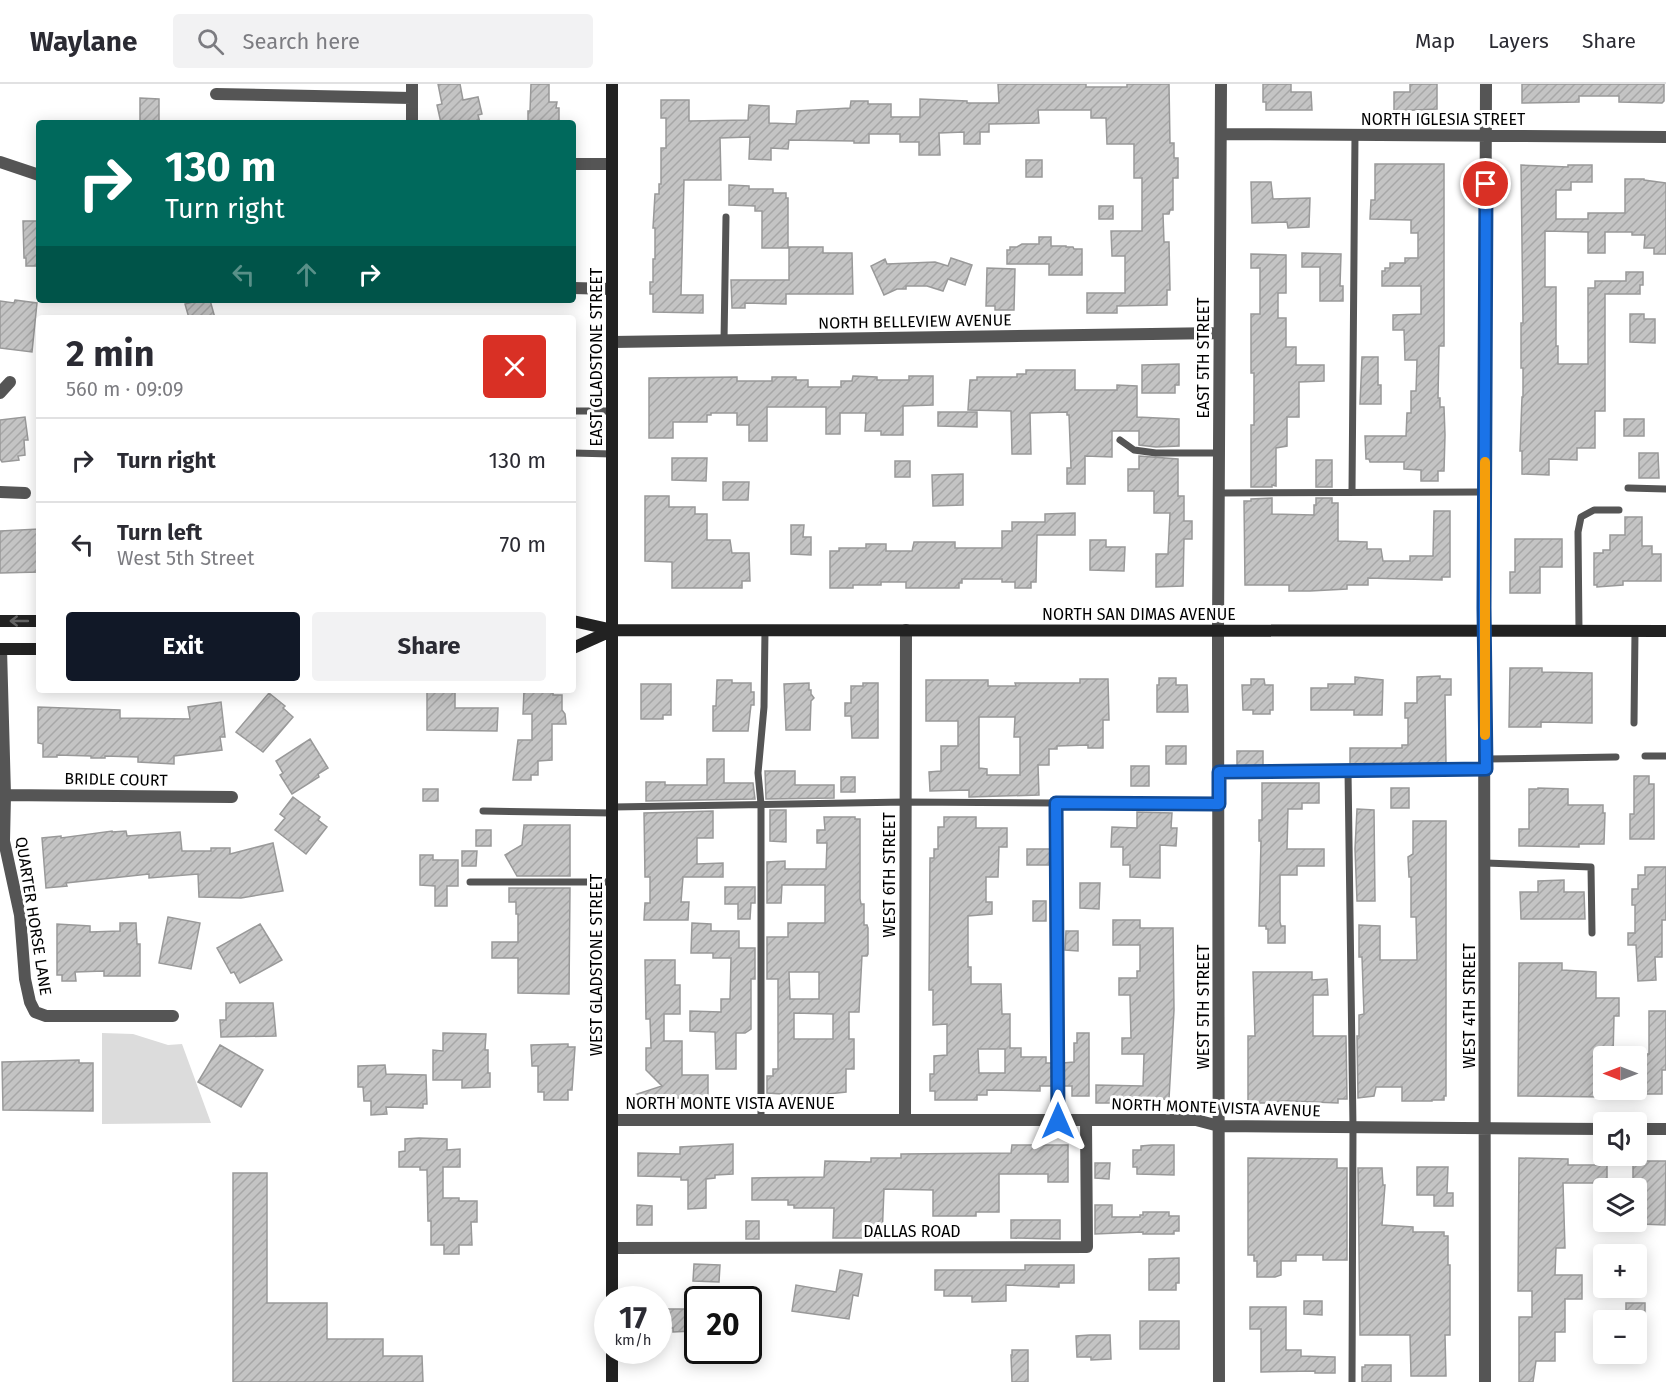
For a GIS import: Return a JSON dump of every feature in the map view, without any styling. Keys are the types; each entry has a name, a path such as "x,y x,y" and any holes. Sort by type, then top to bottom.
{"main road":[{"name":"EAST GLADSTONE STREET","path":"612,84 613,630"},
{"path":"0,621 36,621"},
{"name":"NORTH SAN DIMAS AVENUE","path":"576,622 613,630 1666,631"},
{"name":"NORTH SAN DIMAS AVENUE","path":"576,647 613,630"},
{"name":"WEST GLADSTONE STREET","path":"612,1286 613,630"},
{"path":"1,649 36,649"},
{"path":"612,1364 612,1382"}],"street":[{"path":"412,84 412,120"},
{"name":"EAST 5TH STREET","path":"1218,631 1221,84"},
{"name":"WEST 4TH STREET","path":"1485,1382 1486,84"},
{"path":"216,94 411,98"},
{"name":"NORTH IGLESIA STREET","path":"1221,134 1666,137"},
{"path":"0,162 36,174"},
{"path":"576,164 612,164"},
{"path":"576,288 612,289"},
{"name":"NORTH BELLEVIEW AVENUE","path":"612,342 1219,333"},
{"path":"0,393 10,382"},
{"path":"0,492 25,493"},
{"name":"WEST 6TH STREET","path":"905,1120 906,630"},
{"name":"WEST 5TH STREET","path":"1218,631 1219,1382"},
{"name":"QUARTER HORSE LANE","path":"1,649 4,841 20,915 25,979 30,1002 35,1012 46,1016 173,1016"},
{"name":"BRIDLE COURT","path":"2,795 232,797"},
{"name":"NORTH MONTE VISTA AVENUE","path":"612,1120 1196,1120 1219,1126 1593,1129"},
{"name":"DALLAS ROAD","path":"612,1248 1087,1246 1086,1121"},
{"path":"1647,1129 1666,1129"}],"lane":[{"path":"1352,492 1355,135"},
{"path":"724,341 726,217"},
{"path":"576,411 612,411"},
{"path":"1120,440 1134,450 1156,453 1219,453"},
{"path":"576,453 612,454"},
{"path":"1628,488 1666,489"},
{"path":"1219,493 1485,492"},
{"path":"1579,631 1578,532 1581,517 1594,510 1618,510"},
{"path":"761,1120 761,804 758,773 764,707 765,630"},
{"path":"1634,723 1635,631"},
{"path":"1645,756 1666,756"},
{"path":"1219,772 1348,771 1616,757"},
{"path":"1348,771 1353,1127 1352,1382"},
{"path":"483,810 613,810 761,804 905,802 1219,804"},
{"path":"1056,803 1058,1121"},
{"path":"1486,863 1591,867 1592,933"},
{"path":"470,882 613,882"}],"shaded area":[{"path":"102,1033 133,1034 168,1045 182,1044 211,1123 102,1124"}],"building":[{"path":"438,84 460,84 463,100 478,97 482,114 478,115 479,120 440,120 437,105 442,104"},
{"path":"531,84 549,84 549,102 557,102 559,120 528,120 528,111 530,111"},
{"path":"998,84 1086,84 1086,87 1127,87 1127,84 1169,84 1170,143 1174,143 1174,158 1178,158 1178,178 1173,178 1173,210 1170,210 1169,214 1163,214 1164,242 1169,242 1170,290 1167,290 1167,305 1117,306 1117,313 1087,313 1087,293 1125,293 1125,256 1112,256 1111,231 1142,231 1142,178 1134,178 1134,144 1107,144 1106,118 1091,118 1091,110 1038,110 1039,123 989,124 989,132 980,132 980,144 964,144 964,132 939,133 940,155 919,155 919,142 900,142 900,134 869,134 869,143 789,140 788,149 771,148 771,160 749,159 750,137 720,138 721,180 684,180 681,295 703,295 703,313 653,312 650,282 653,282 653,259 655,259 655,228 653,228 655,194 659,194 659,184 661,184 661,148 666,148 666,118 661,118 661,100 689,100 689,121 748,120 749,105 769,106 769,123 796,124 797,111 850,108 851,101 891,104 891,117 920,117 920,99 999,103"},
{"path":"1263,84 1291,84 1291,92 1311,92 1312,110 1266,110 1266,102 1263,102"},
{"path":"1410,84 1437,84 1437,109 1394,111 1394,92 1410,92"},
{"path":"1522,84 1664,84 1664,101 1662,103 1619,102 1619,96 1579,96 1579,102 1522,103"},
{"path":"140,98 159,99 159,120 140,120"},
{"path":"1026,160 1042,160 1042,177 1026,177"},
{"path":"1375,164 1444,164 1444,346 1439,346 1438,398 1440,398 1440,407 1444,407 1445,435 1444,471 1438,471 1438,481 1421,481 1421,470 1404,469 1404,462 1370,462 1366,459 1365,436 1406,436 1407,413 1411,413 1411,391 1416,391 1417,360 1405,360 1404,330 1393,330 1393,315 1421,314 1421,286 1382,286 1382,271 1390,268 1390,263 1405,263 1405,258 1418,258 1418,233 1411,233 1411,220 1370,219 1371,200 1375,200"},
{"path":"1521,165 1568,167 1568,165 1592,165 1592,182 1571,182 1571,190 1556,190 1556,219 1588,219 1588,213 1625,213 1625,179 1644,179 1666,183 1666,254 1654,254 1654,248 1644,248 1645,235 1632,235 1632,232 1605,232 1605,253 1588,253 1588,232 1545,231 1545,287 1556,287 1558,364 1588,364 1588,288 1595,288 1595,281 1626,281 1626,272 1643,272 1640,294 1605,294 1605,411 1595,411 1595,448 1577,448 1577,460 1549,459 1549,475 1522,474 1522,451 1520,451 1523,397"},
{"path":"1251,182 1271,182 1273,199 1310,198 1309,227 1288,228 1287,222 1252,223"},
{"path":"729,185 749,186 749,189 773,189 773,193 786,193 786,198 788,198 788,248 762,248 762,211 755,211 755,206 729,205"},
{"path":"1099,206 1113,206 1113,219 1099,219"},
{"path":"23,221 36,221 36,266 26,266 26,258 24,258"},
{"path":"1039,237 1051,237 1051,246 1082,249 1082,275 1049,275 1049,264 1007,264 1007,250 1010,250 1010,247 1039,244"},
{"path":"789,247 823,247 823,253 852,253 853,294 786,294 786,304 745,303 745,308 732,308 731,280 789,280"},
{"path":"1302,253 1341,254 1340,286 1343,286 1343,301 1320,301 1320,267 1302,267"},
{"path":"1251,254 1286,255 1286,293 1278,293 1278,318 1286,318 1286,347 1296,347 1296,365 1324,365 1324,381 1299,382 1299,417 1287,417 1287,446 1276,448 1276,486 1272,485 1272,487 1251,487 1254,373 1251,373 1251,314 1260,314 1260,268 1251,268"},
{"path":"951,258 972,265 965,285 948,279 943,291 927,286 906,286 906,289 897,289 884,295 871,266 885,259 887,264 935,262 948,266"},
{"path":"987,268 1015,269 1014,310 995,310 995,306 986,306"},
{"path":"15,300 37,303 32,352 0,348 0,301 14,303"},
{"path":"211,303 214,315 188,315 185,304"},
{"path":"1630,314 1644,314 1644,319 1655,319 1655,343 1630,342"},
{"path":"1362,357 1378,357 1381,404 1360,404"},
{"path":"1179,364 1179,385 1175,385 1175,393 1142,393 1142,365"},
{"path":"1026,370 1075,370 1075,390 1117,390 1117,385 1137,386 1137,417 1179,419 1179,446 1139,445 1139,431 1112,431 1112,457 1085,456 1085,484 1067,484 1067,468 1071,468 1067,412 1030,413 1031,454 1012,454 1011,411 968,410 970,380 977,380 977,377 1017,377 1017,374 1026,374"},
{"path":"853,376 877,377 877,380 909,380 909,376 933,376 933,405 903,406 903,435 881,435 881,431 865,431 866,413 840,413 840,434 826,434 826,407 767,407 767,441 749,441 749,425 737,425 737,413 711,413 707,415 707,422 673,422 673,438 649,438 649,378 737,377 737,381 772,381 772,377 796,377 796,380 808,380 808,387 841,387 841,381 852,381"},
{"path":"938,412 977,412 977,427 938,426"},
{"path":"25,417 28,440 24,440 25,455 18,456 19,460 2,462 0,459 0,420"},
{"path":"1624,419 1644,419 1644,436 1624,436"},
{"path":"1639,453 1658,453 1659,478 1639,478"},
{"path":"1139,456 1178,459 1178,496 1184,496 1184,521 1192,521 1192,539 1184,539 1183,586 1156,587 1156,554 1168,554 1170,513 1154,513 1154,491 1128,491 1128,469 1139,469"},
{"path":"672,458 707,458 706,481 672,480"},
{"path":"1316,460 1332,460 1332,487 1316,487"},
{"path":"895,461 910,461 910,477 895,477"},
{"path":"963,474 963,505 933,506 932,475"},
{"path":"723,482 749,482 748,500 723,500"},
{"path":"645,496 669,496 669,507 695,507 695,514 707,514 707,540 730,540 732,553 749,553 750,581 742,581 742,588 672,588 672,562 645,561"},
{"path":"1272,498 1272,514 1314,515 1316,498 1332,498 1332,503 1338,503 1338,541 1367,542 1367,549 1381,549 1383,561 1410,561 1410,556 1433,556 1434,511 1450,511 1450,577 1442,577 1442,580 1368,578 1368,585 1347,585 1347,589 1310,591 1289,591 1289,585 1245,585 1244,501"},
{"path":"1075,513 1075,535 1037,535 1036,582 1031,582 1031,588 1015,588 1015,582 1002,582 1002,579 962,579 959,588 906,588 906,582 881,582 881,585 830,588 830,551 839,551 839,548 866,548 866,544 886,544 886,551 912,551 914,542 955,542 955,548 1002,548 1002,531 1012,531 1012,522 1045,522 1045,514"},
{"path":"1625,517 1642,517 1642,546 1652,546 1652,554 1661,554 1661,581 1623,581 1623,585 1597,587 1594,585 1594,553 1610,550 1610,535 1625,535"},
{"path":"791,525 804,525 803,537 811,537 811,555 791,554"},
{"path":"36,529 36,572 0,573 0,531"},
{"path":"1515,539 1562,539 1562,567 1540,567 1540,593 1510,593 1510,572 1515,572"},
{"path":"1090,540 1106,540 1106,547 1125,547 1124,571 1090,570"},
{"path":"1510,668 1542,668 1542,672 1592,673 1592,723 1541,722 1541,727 1509,727"},
{"path":"1440,676 1440,679 1451,679 1451,695 1445,695 1446,763 1350,765 1350,748 1402,748 1402,745 1408,745 1408,718 1405,718 1405,703 1417,703 1417,677"},
{"path":"1355,677 1383,680 1382,715 1354,715 1354,710 1311,710 1311,688 1328,688 1328,684 1355,684"},
{"path":"1159,678 1176,678 1176,685 1187,685 1188,712 1157,712"},
{"path":"1080,679 1108,679 1109,720 1103,720 1103,748 1088,748 1088,745 1057,746 1057,749 1049,749 1049,765 1038,765 1039,795 969,797 969,790 930,791 929,772 941,771 941,746 958,746 958,721 926,721 926,680 988,680 988,686 1016,686 1015,683 1080,683","holes":["979,717 1015,717 1014,737 1020,737 1020,775 987,775 987,769 979,768"]},
{"path":"1251,679 1264,679 1265,685 1273,685 1273,710 1270,710 1270,714 1253,714 1253,710 1243,710 1242,685 1251,685"},
{"path":"717,680 751,683 754,705 751,705 748,731 713,731 713,706 716,706"},
{"path":"809,683 809,690 814,698 811,701 810,730 786,730 784,684"},
{"path":"863,683 878,683 878,738 852,738 851,716 845,716 845,703 851,703 851,686 863,686"},
{"path":"641,684 671,684 671,715 663,715 663,719 641,719"},
{"path":"269,693 285,706 283,708 293,717 263,752 236,732"},
{"path":"427,693 455,693 455,708 498,708 497,731 427,730"},
{"path":"524,693 562,695 562,710 566,724 552,724 552,760 538,761 538,775 531,775 531,780 513,780 518,740 532,740 532,714 523,714"},
{"path":"221,702 225,737 220,737 222,750 174,756 174,764 138,762 138,757 91,758 91,756 57,755 57,757 43,757 43,744 38,743 38,707 120,710 120,718 190,719 188,707"},
{"path":"310,739 328,768 318,774 319,777 292,794 280,775 283,773 276,761"},
{"path":"1166,746 1186,746 1186,764 1166,764"},
{"path":"1237,751 1263,751 1263,766 1237,766"},
{"path":"707,759 724,759 724,783 753,783 755,799 646,801 646,782 665,782 665,785 707,785"},
{"path":"1131,766 1149,766 1149,786 1131,786"},
{"path":"765,771 795,771 795,785 834,785 834,798 766,799"},
{"path":"1634,776 1649,776 1649,784 1654,784 1654,839 1630,839 1630,814 1634,814"},
{"path":"841,777 855,777 855,792 841,792"},
{"path":"1262,783 1319,783 1319,803 1302,803 1302,809 1288,809 1287,849 1324,849 1324,866 1297,866 1297,875 1280,875 1280,922 1281,926 1285,926 1285,943 1268,943 1268,929 1266,926 1259,926 1261,841 1259,841 1259,820 1262,820"},
{"path":"1391,788 1409,788 1409,808 1391,808"},
{"path":"423,789 438,789 438,801 423,801"},
{"path":"1529,789 1568,789 1568,805 1603,805 1604,844 1579,844 1579,847 1519,846 1519,829 1529,829"},
{"path":"293,797 320,817 318,820 327,827 306,854 275,830 285,818 280,814"},
{"path":"1357,809 1374,810 1375,901 1357,901 1355,849"},
{"path":"770,810 786,810 786,842 770,841"},
{"path":"713,811 713,838 697,838 697,864 723,863 723,877 683,877 681,902 689,902 688,920 644,920 645,903 650,903 650,877 645,877 644,813"},
{"path":"1137,812 1172,813 1171,828 1177,828 1176,846 1160,845 1160,878 1130,877 1130,865 1123,865 1123,847 1111,847 1112,827 1137,828"},
{"path":"824,817 860,819 860,899 861,904 864,904 864,925 868,928 868,954 862,956 859,1012 849,1012 849,1039 854,1039 854,1069 846,1069 846,1092 828,1094 817,1102 782,1102 782,1094 767,1093 767,1076 773,1076 773,1069 778,1069 778,979 767,979 767,937 788,937 788,923 825,923 825,885 782,885 781,903 767,903 767,862 785,861 785,869 826,869 827,843 817,843 817,830 825,830","holes":["789,972 819,972 819,999 790,999","794,1013 833,1014 833,1039 794,1039"]},
{"path":"944,817 976,817 976,828 1007,828 1007,847 999,847 998,877 986,877 986,902 992,902 992,914 968,916 968,967 971,967 971,984 1001,984 1002,1014 1010,1014 1010,1048 1021,1048 1021,1057 1046,1057 1046,1063 1052,1063 1052,1086 1040,1086 1040,1091 987,1090 987,1095 977,1095 977,1100 935,1100 935,1091 930,1091 930,1074 934,1074 934,1056 947,1055 947,1024 933,1025 933,990 929,990 930,858 934,858 934,849 938,849 938,827 944,827","holes":["978,1049 1005,1049 1005,1073 979,1073"]},
{"path":"1413,821 1446,821 1446,1096 1444,1100 1402,1101 1402,1087 1376,1087 1374,1096 1358,1098 1357,1036 1359,1036 1359,1015 1364,1014 1359,925 1380,926 1380,960 1417,960 1416,917 1411,917 1411,877 1409,877 1408,857 1413,854"},
{"path":"524,825 570,825 570,876 517,876 505,855 522,845"},
{"path":"476,830 491,830 491,846 476,846"},
{"path":"126,831 127,836 180,832 182,851 211,851 211,848 230,848 230,854 273,843 283,891 241,898 199,897 198,874 149,878 149,874 66,883 67,886 46,888 42,838 61,836 61,838"},
{"path":"1027,849 1050,849 1049,865 1027,865"},
{"path":"462,851 477,851 476,866 462,866"},
{"path":"420,855 433,855 433,860 458,860 458,886 447,886 447,906 435,906 435,886 420,885"},
{"path":"1645,867 1666,867 1666,920 1662,920 1662,957 1655,957 1656,980 1638,981 1636,945 1628,945 1628,933 1635,933 1635,905 1632,905 1632,889 1638,889 1638,875 1645,875"},
{"path":"1564,880 1564,892 1584,892 1585,919 1521,919 1520,892 1538,892 1538,881"},
{"path":"1080,883 1100,883 1099,909 1080,908"},
{"path":"725,887 755,887 755,903 751,903 750,919 738,919 738,904 725,904"},
{"path":"509,888 570,888 569,994 518,993 518,958 492,958 492,942 518,942 516,902 509,902"},
{"path":"1033,901 1046,901 1046,921 1033,921"},
{"path":"168,917 200,923 191,969 159,963"},
{"path":"1113,920 1140,920 1140,928 1173,928 1174,1010 1169,1099 1096,1103 1096,1085 1143,1086 1144,1054 1122,1054 1122,1038 1131,1038 1130,995 1119,995 1119,978 1137,978 1137,971 1140,971 1140,945 1113,945"},
{"path":"120,923 136,923 137,944 140,944 140,976 104,976 104,971 75,972 76,981 62,981 62,975 57,975 57,924 90,926 90,932 120,931"},
{"path":"692,923 711,924 711,931 739,931 739,948 755,948 755,979 751,979 751,1029 745,1033 736,1033 736,1069 716,1069 715,1032 690,1031 690,1011 721,1012 721,999 730,999 731,958 713,958 713,953 691,953"},
{"path":"260,924 282,960 240,983 234,972 231,973 217,948"},
{"path":"1066,931 1078,931 1078,951 1065,950"},
{"path":"645,960 675,960 675,985 680,985 680,1014 664,1014 664,1041 682,1041 682,1075 708,1075 708,1101 668,1097 668,1099 631,1099 631,1096 662,1086 646,1070 646,1048 651,1048 650,1019 646,1019"},
{"path":"1519,963 1562,963 1562,970 1596,972 1596,998 1619,998 1619,1016 1614,1016 1613,1046 1593,1046 1593,1097 1518,1096"},
{"path":"1253,972 1312,972 1312,980 1327,979 1328,995 1313,995 1313,1036 1346,1036 1347,1099 1338,1099 1338,1103 1288,1101 1248,1103 1248,1036 1255,1036"},
{"path":"226,1003 273,1003 276,1036 221,1037 220,1020 226,1020"},
{"path":"1649,1011 1666,1011 1666,1070 1662,1070 1662,1094 1647,1094 1647,1054 1649,1054"},
{"path":"443,1033 486,1034 485,1050 488,1050 490,1087 462,1088 462,1080 433,1080 433,1050 443,1051"},
{"path":"1077,1033 1089,1033 1089,1096 1072,1096 1072,1086 1063,1086 1063,1063 1074,1062 1074,1043 1077,1043"},
{"path":"568,1044 568,1047 575,1047 572,1090 568,1090 568,1100 544,1100 544,1092 538,1092 538,1066 532,1066 531,1045"},
{"path":"220,1045 263,1070 241,1107 198,1082"},
{"path":"79,1060 79,1063 93,1063 93,1111 3,1110 2,1062"},
{"path":"385,1065 386,1074 426,1075 427,1104 423,1104 423,1108 386,1107 387,1114 371,1115 371,1101 364,1101 363,1087 358,1087 358,1066"},
{"path":"405,1139 447,1139 447,1150 460,1149 460,1167 443,1167 443,1198 477,1201 477,1222 471,1222 472,1245 459,1245 459,1254 444,1254 444,1245 431,1245 427,1170 420,1170 420,1167 399,1167 399,1152 405,1151"},
{"path":"733,1144 733,1174 715,1175 715,1178 706,1179 706,1208 688,1209 688,1180 681,1180 681,1177 638,1176 638,1153 680,1154 680,1147"},
{"path":"1012,1145 1068,1145 1068,1182 1048,1182 1048,1174 999,1174 999,1212 976,1212 976,1216 933,1216 933,1190 884,1189 882,1238 833,1238 834,1208 794,1208 794,1205 788,1205 788,1200 752,1200 752,1178 824,1177 825,1161 871,1162 871,1158 901,1158 901,1154 1011,1153"},
{"path":"1174,1145 1174,1175 1137,1174 1137,1167 1133,1167 1133,1150 1141,1150 1141,1146"},
{"path":"1248,1158 1337,1159 1337,1168 1347,1168 1347,1260 1323,1260 1323,1255 1296,1255 1296,1261 1281,1261 1281,1275 1257,1277 1257,1261 1254,1261 1254,1255 1248,1255"},
{"path":"1519,1158 1568,1159 1568,1165 1607,1166 1607,1178 1593,1178 1593,1183 1563,1183 1565,1248 1556,1248 1555,1275 1582,1275 1582,1299 1565,1299 1565,1332 1555,1332 1555,1361 1536,1361 1533,1382 1519,1382 1519,1317 1532,1317 1532,1291 1518,1291"},
{"path":"1647,1161 1666,1161 1665,1225 1647,1224 1647,1178 1633,1178 1633,1166 1647,1166"},
{"path":"1095,1163 1110,1163 1109,1179 1095,1178"},
{"path":"1417,1167 1448,1167 1447,1193 1453,1193 1453,1206 1434,1206 1434,1195 1417,1195"},
{"path":"1358,1168 1382,1168 1383,1185 1385,1185 1382,1225 1413,1227 1413,1232 1444,1232 1444,1236 1448,1236 1450,1335 1445,1335 1446,1376 1411,1376 1410,1335 1360,1335"},
{"path":"233,1173 267,1173 267,1303 327,1303 327,1339 383,1339 383,1356 422,1356 423,1382 233,1382"},
{"path":"637,1205 652,1206 652,1225 637,1225"},
{"path":"1095,1205 1112,1205 1112,1217 1140,1217 1143,1212 1169,1212 1169,1216 1179,1216 1179,1231 1174,1231 1174,1234 1143,1234 1143,1232 1095,1234"},
{"path":"1011,1220 1060,1220 1060,1239 1011,1238"},
{"path":"746,1221 759,1221 759,1239 746,1239"},
{"path":"1179,1258 1179,1283 1176,1283 1176,1290 1149,1290 1149,1259"},
{"path":"694,1264 720,1265 719,1282 693,1281"},
{"path":"1025,1265 1074,1265 1074,1283 1059,1283 1059,1287 1006,1285 1006,1301 972,1302 972,1296 944,1296 944,1290 935,1290 935,1270 1025,1270"},
{"path":"840,1270 862,1274 858,1296 853,1295 849,1319 792,1311 796,1285 836,1292"},
{"path":"1304,1301 1322,1301 1322,1315 1304,1314"},
{"path":"1626,1303 1645,1303 1645,1310 1626,1310"},
{"path":"1250,1307 1286,1307 1286,1350 1301,1350 1301,1356 1335,1357 1335,1373 1261,1372 1261,1329 1250,1329"},
{"path":"672,1309 684,1309 684,1331 673,1332"},
{"path":"1140,1321 1179,1321 1179,1349 1140,1349"},
{"path":"1110,1335 1111,1359 1091,1360 1091,1357 1077,1357 1076,1336"},
{"path":"1012,1350 1028,1350 1028,1382 1012,1382"},
{"path":"1391,1365 1391,1382 1362,1382 1362,1367"}],"slow traffic":[{"path":"1485,462 1485,735"}],"route":[{"path":"1058,1121 1056,803 1219,804 1219,772 1486,769 1484,608 1486,184"}]}
